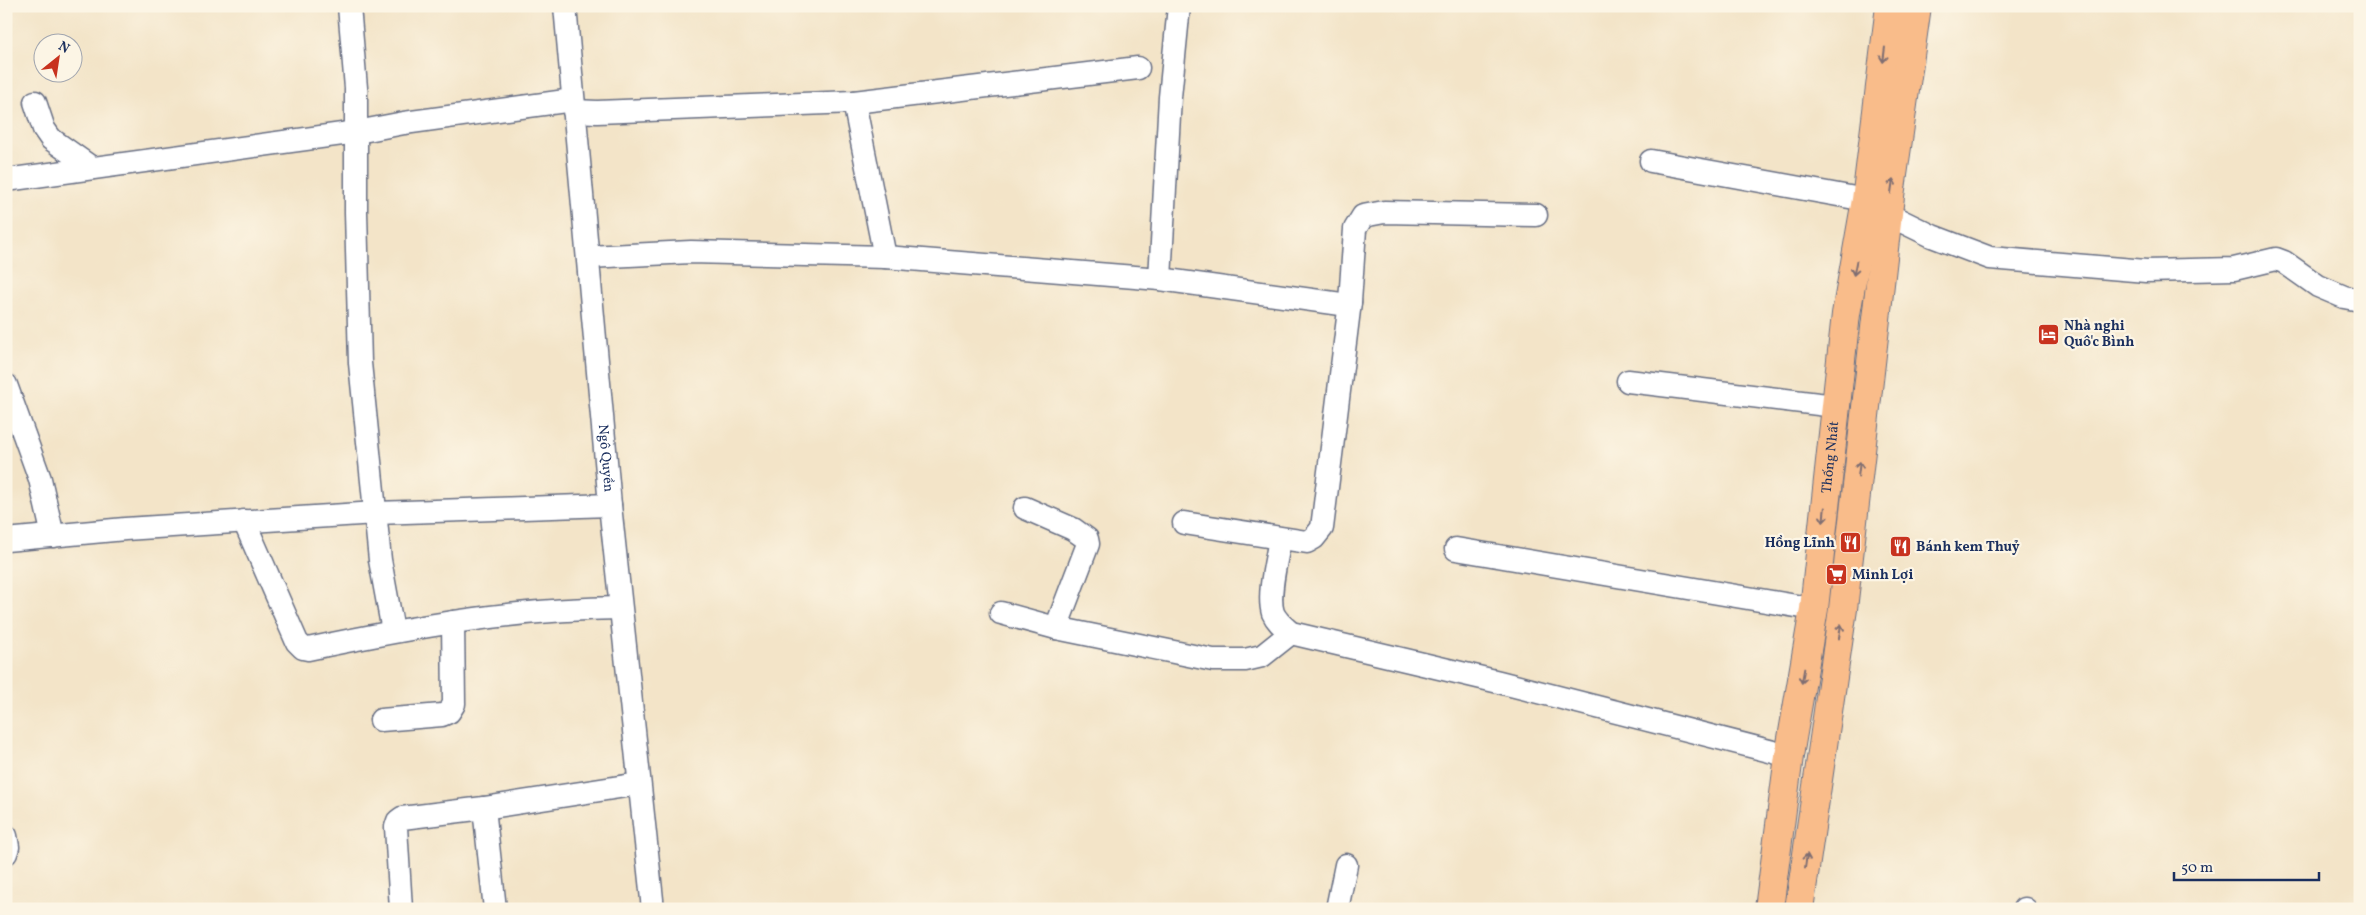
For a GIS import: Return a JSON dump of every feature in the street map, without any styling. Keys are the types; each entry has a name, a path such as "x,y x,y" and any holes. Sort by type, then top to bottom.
{"highway":[{"name":"Thống Nhất","path":"1798,909 1843,609 1873,239 1866,200 1890,6"},
{"name":"Thống Nhất","path":"1769,909 1789,756 1814,609 1846,314 1873,239 1889,215 1916,6"},
{"path":"1781,827 1810,829"}],"street":[{"path":"349,6 356,88 356,212 360,363 380,560 393,631"},
{"name":"Ngô Quyền","path":"565,6 610,506 653,909"},
{"path":"1160,279 1170,97 1179,6"},
{"path":"6,180 357,132 404,123 573,105 597,112 854,102 1138,68"},
{"path":"35,102 44,129 51,139 92,168"},
{"path":"854,102 885,258"},
{"path":"1651,161 1866,200"},
{"path":"1184,522 1307,542 1314,538 1322,528 1350,302 1354,229 1363,216 1384,212 1536,215"},
{"path":"1889,215 1932,236 1990,258 2146,272 2234,269 2276,260 2284,262 2318,286 2344,297 2360,300"},
{"path":"588,257 691,252 885,258 1160,279 1341,304 1350,302"},
{"path":"1628,381 1835,406"},
{"path":"6,385 40,479 53,536"},
{"path":"6,540 244,521 376,513 610,506"},
{"path":"1025,508 1073,529 1087,539 1088,544 1056,628"},
{"path":"244,521 297,642 303,648 308,649 393,631 563,608 620,608"},
{"path":"1280,539 1272,596 1273,612 1279,623 1291,633 1499,682 1789,756"},
{"path":"1456,549 1814,609"},
{"path":"1001,613 1056,628 1213,660 1245,660 1262,656 1291,633"},
{"path":"381,720 442,715 449,712 454,704 453,622"},
{"path":"401,909 396,827 398,821 402,818 484,808 639,784"},
{"path":"484,808 495,909"},
{"path":"6,836 8,847 6,853"},
{"path":"1337,909 1346,865"}],"place":[{"name":"Nhà nghi Quô'c Bình","path":"2048,334"},
{"name":"Hồng Lĩnh","path":"1851,543"},
{"name":"Bánh kem Thuỷ","path":"1900,547"},
{"name":"Minh Lợi","path":"1836,575"}]}
